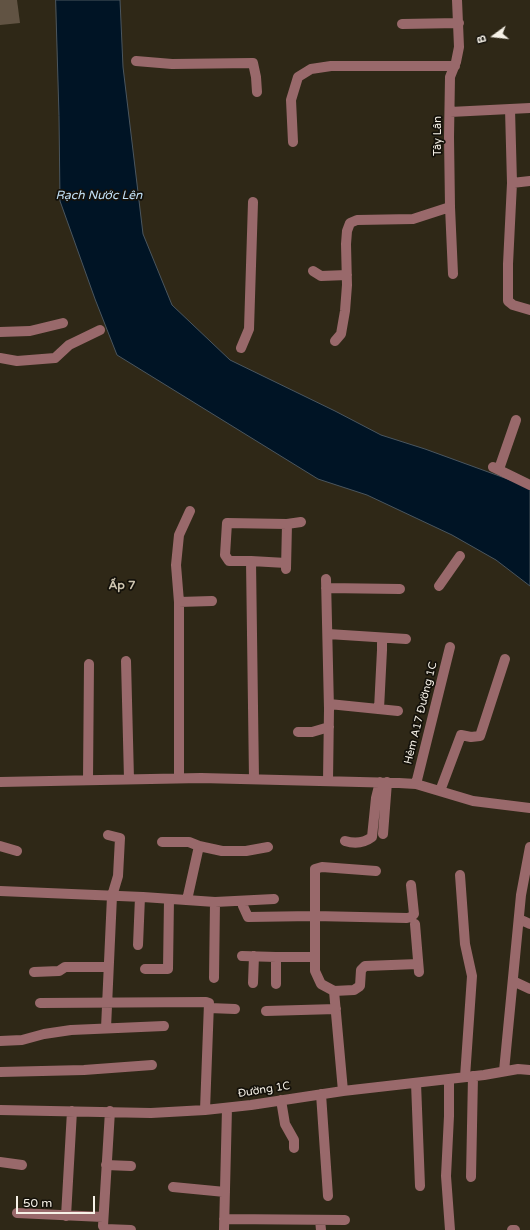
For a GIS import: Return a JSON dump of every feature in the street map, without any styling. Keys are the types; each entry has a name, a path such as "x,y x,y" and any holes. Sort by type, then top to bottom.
{"street":[{"name":"Tây Lân","path":"453,274 450,207 450,77 455,66 459,48 457,0"},
{"path":"402,24 459,23"},
{"path":"136,61 172,64 253,63 257,92"},
{"path":"293,142 291,100 298,77 311,69 331,66 455,66"},
{"path":"450,112 530,108"},
{"path":"510,109 512,182 508,264 508,301 513,305 530,310"},
{"path":"512,182 530,181"},
{"path":"241,348 249,329 253,202"},
{"path":"335,341 341,334 345,311 347,275 346,244 347,231 350,224 357,220 413,218 450,207"},
{"path":"314,271 321,276 347,275"},
{"path":"0,332 30,331 63,322"},
{"path":"0,358 17,361 55,358 69,345 100,330"},
{"path":"516,420 496,468 530,485"},
{"path":"179,778 179,602 176,565 179,535 190,511"},
{"path":"287,524 286,566 251,561 229,561 225,555 227,523 287,524 301,522"},
{"path":"439,586 460,556"},
{"path":"251,561 254,779"},
{"path":"328,781 329,704 326,583 400,589"},
{"path":"179,602 212,601"},
{"path":"328,634 406,639"},
{"path":"380,709 382,638"},
{"name":"Hẻm A17 Đường 1C","path":"416,784 450,647"},
{"path":"440,791 461,735 471,737 480,736 505,659"},
{"path":"126,661 129,779"},
{"path":"88,780 89,664"},
{"path":"329,704 398,711"},
{"path":"298,732 312,732 329,727"},
{"path":"0,782 179,778 383,782 416,784 473,800 530,808"},
{"path":"383,782 383,834"},
{"path":"345,841 350,843 365,843 372,837 376,798 383,782"},
{"path":"106,1028 112,896 118,876 120,838 108,835"},
{"path":"162,842 189,842 199,846 222,851 246,851 268,847"},
{"path":"0,846 17,851"},
{"path":"187,900 199,846"},
{"path":"504,1071 519,919 526,888 530,847"},
{"path":"376,870 322,867 315,869 315,971 321,984 334,991 354,990 360,986 361,970 365,966 418,968 415,924"},
{"path":"460,875 465,944 472,976 469,1077 471,1177"},
{"path":"242,901 248,917 314,916 407,918 414,914 411,885"},
{"path":"0,891 215,902 274,899"},
{"path":"138,945 140,897"},
{"path":"145,969 168,969 169,899"},
{"path":"214,978 215,902"},
{"path":"519,919 530,924"},
{"path":"242,956 315,957"},
{"path":"253,982 254,956"},
{"path":"276,957 276,984"},
{"path":"34,972 59,971 65,967 108,967"},
{"path":"513,981 530,990"},
{"path":"334,991 342,1091"},
{"path":"40,1003 209,1003 205,1110"},
{"path":"209,1008 236,1009"},
{"path":"266,1011 336,1009"},
{"path":"0,1041 22,1040 44,1034 71,1030 164,1026"},
{"path":"0,1072 84,1070 152,1065"},
{"name":"Đường 1C","path":"0,1110 151,1113 205,1110 251,1105 342,1091 469,1077 518,1068 530,1070"},
{"path":"449,1079 446,1176 450,1230"},
{"path":"416,1082 420,1186"},
{"path":"321,1094 328,1196"},
{"path":"281,1100 285,1124 294,1140 294,1148"},
{"path":"224,1230 227,1108"},
{"path":"66,1216 72,1111"},
{"path":"110,1111 102,1217 103,1226 105,1229 131,1230"},
{"path":"0,1162 22,1164"},
{"path":"106,1165 131,1166"},
{"path":"173,1187 225,1192"},
{"path":"18,1213 102,1217"},
{"path":"224,1219 345,1220"},
{"path":"320,1220 321,1230"}],"water":[{"name":"Rạch Nước Lên","path":"56,0 120,0 123,67 143,234 172,305 230,360 381,435 425,449 524,485 530,489 530,586 496,560 452,535 367,495 318,479 117,355 60,201"}],"building":[{"path":"0,0 17,0 20,23 0,25"}],"district":[{"name":"Ấp 7","path":"122,586"}]}
